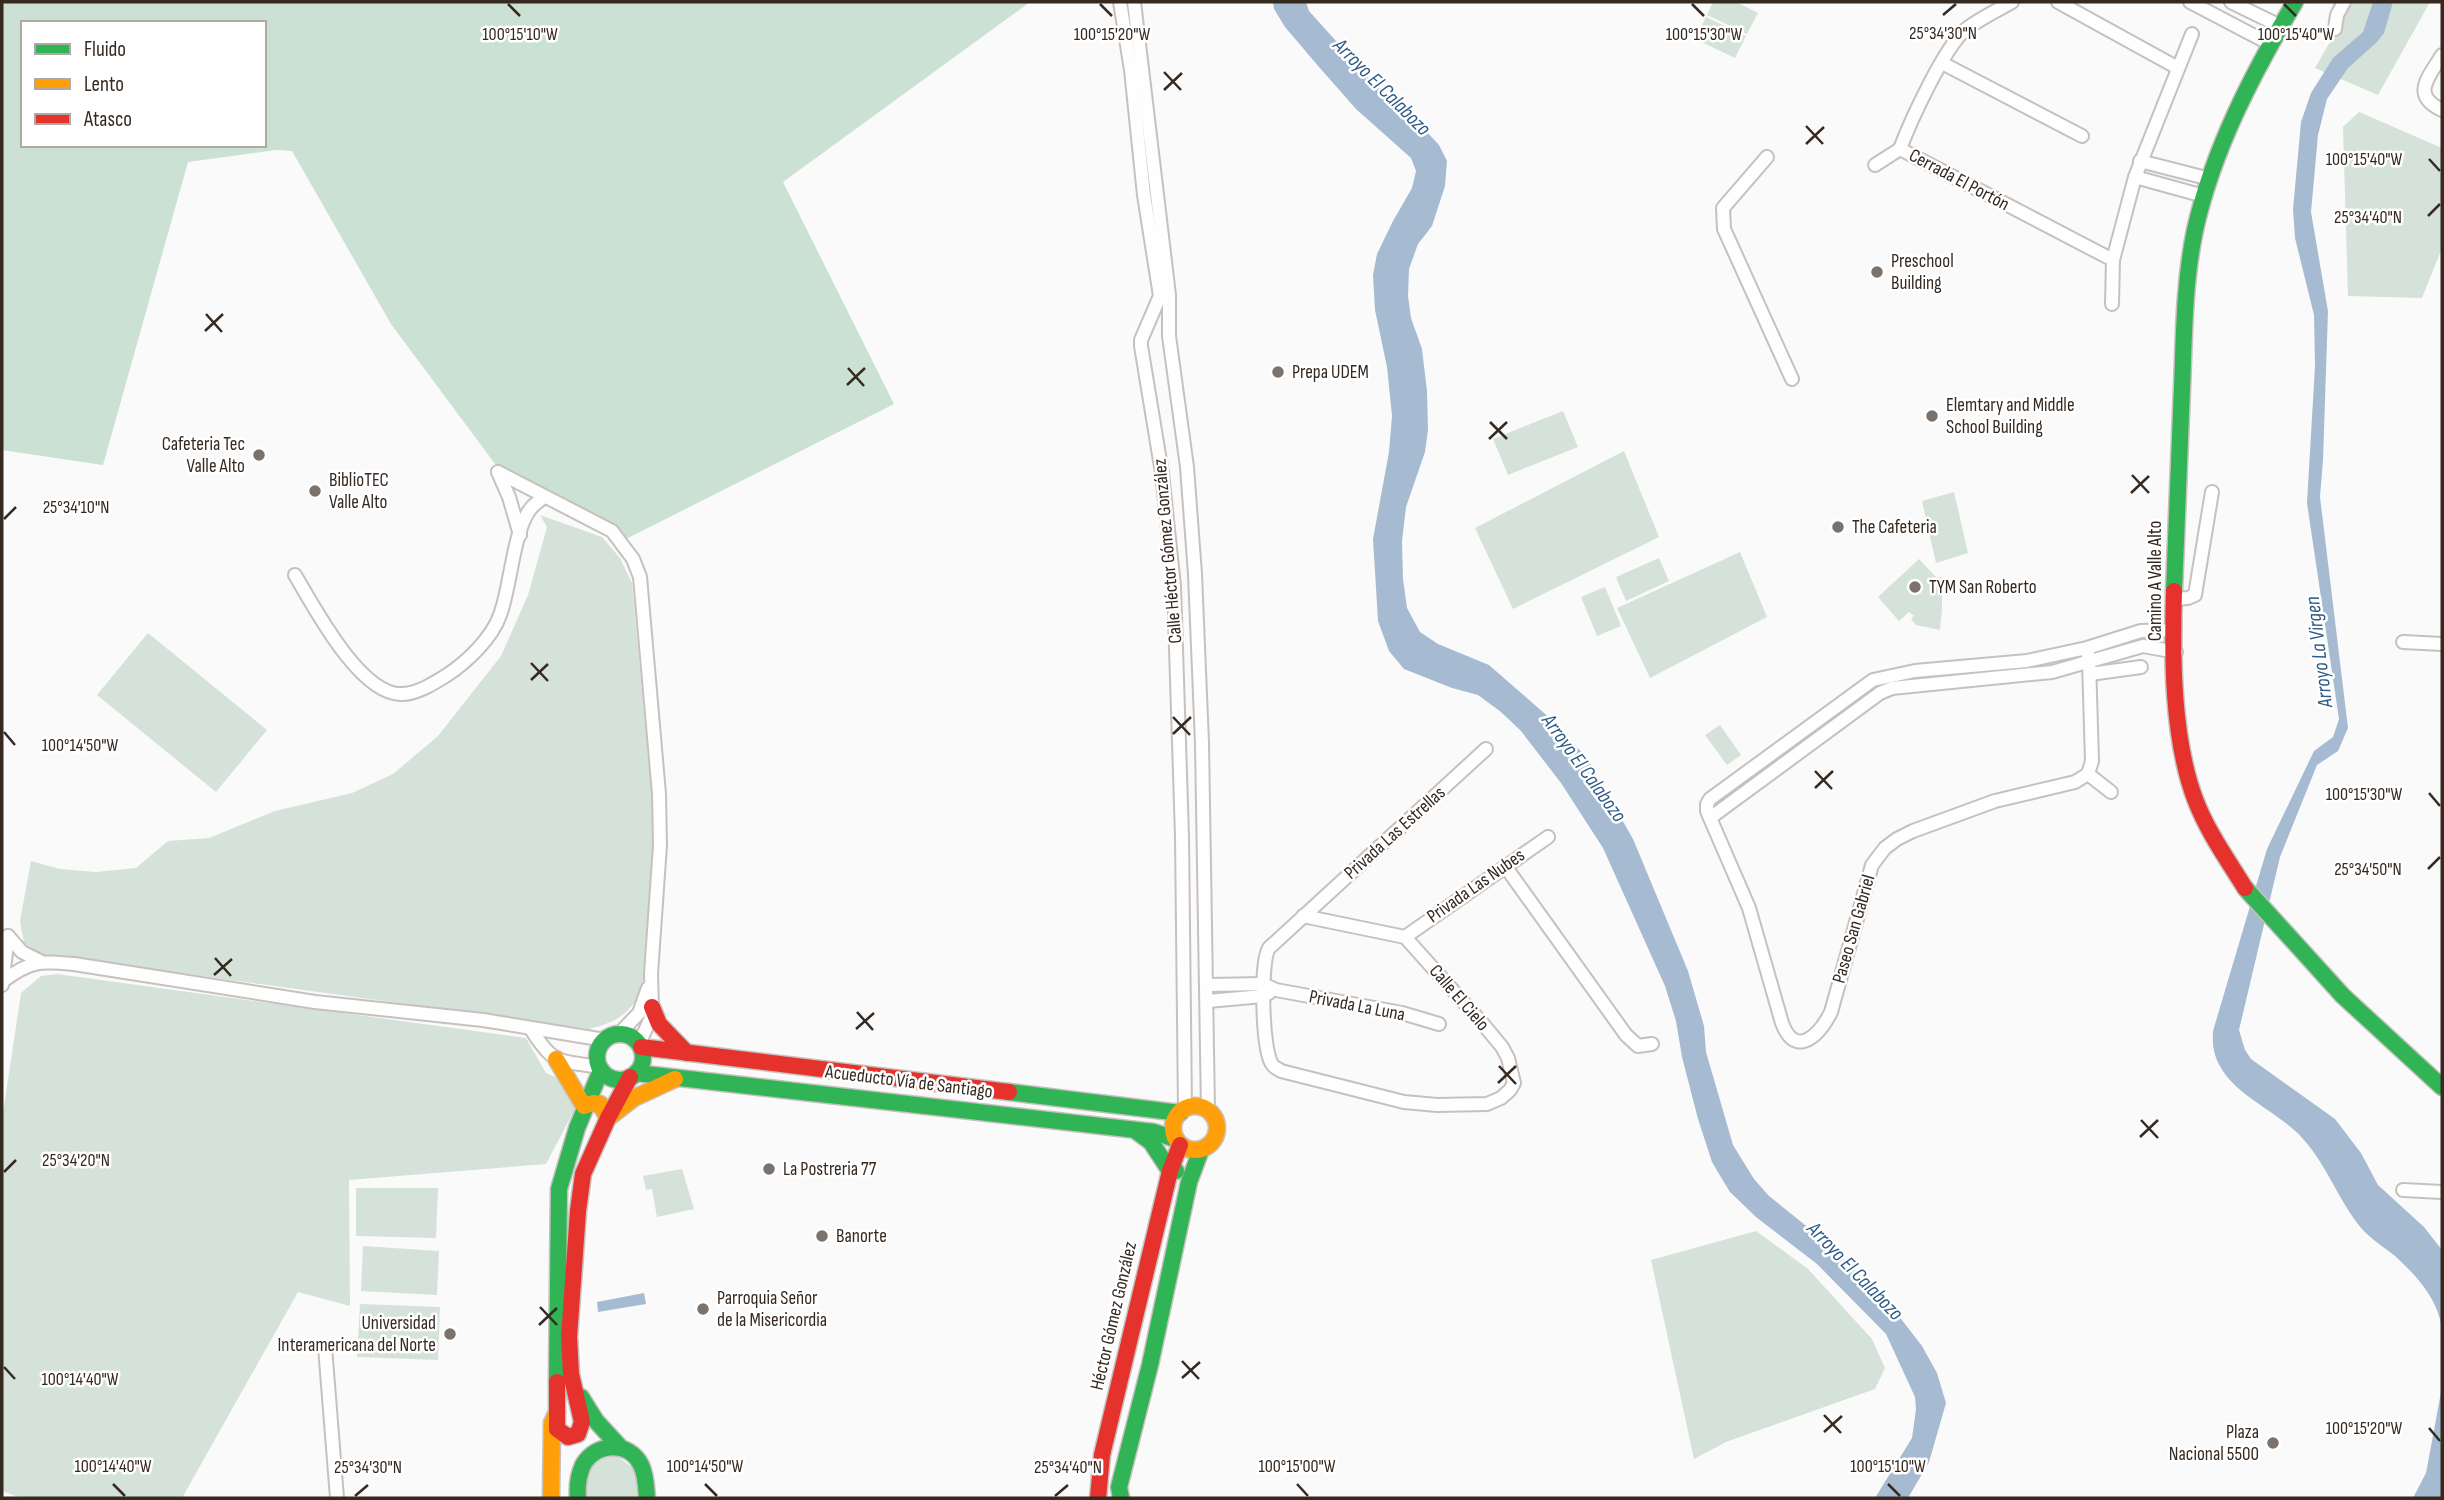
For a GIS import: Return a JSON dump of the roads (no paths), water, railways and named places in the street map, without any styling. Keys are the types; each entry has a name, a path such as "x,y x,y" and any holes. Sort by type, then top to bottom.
{"main road":[{"name":"Camino A Valle Alto","path":"2295,2 2237,109 2210,179 2204,196 2185,295 2174,599 2176,715 2194,797 2213,838 2251,897 2343,996 2442,1087"},
{"path":"652,1007 659,1024 687,1053"},
{"path":"600,1068 584,1105 559,1189 557,1429 568,1437 578,1434 582,1422 571,1374 571,1294 583,1174 608,1118 633,1075 642,1059 640,1046 632,1038 612,1037 597,1052 600,1068 605,1075 617,1080 633,1075"},
{"name":"Acueducto Vía de Santiago","path":"640,1046 1182,1111"},
{"path":"556,1059 584,1105"},
{"name":"Acueducto Vía de Santiago","path":"633,1075 685,1077 1133,1129 1154,1132 1178,1142"},
{"path":"608,1118 648,1090 666,1081 685,1077"},
{"path":"584,1105 597,1102 608,1118"},
{"path":"1121,1498 1119,1488 1150,1365 1189,1182 1201,1150 1213,1141 1216,1135 1216,1121 1208,1111 1192,1107 1182,1111 1173,1125 1178,1142 1186,1149 1201,1150"},
{"path":"1133,1129 1151,1142 1170,1171 1182,1173 1189,1182"},
{"name":"Héctor Gómez González","path":"1098,1498 1102,1455 1178,1142"},
{"path":"571,1374 587,1409 620,1446 634,1454 641,1464 645,1473 647,1498"},
{"path":"551,1498 552,1423 557,1412"},
{"path":"578,1498 579,1476 586,1460 602,1448 620,1446"}],"street":[{"name":"Calle Héctor Gómez González","path":"1120,2 1131,70 1144,195 1165,296 1141,340 1162,473 1174,586 1182,836 1182,1111"},
{"name":"Calle Héctor Gómez González","path":"1134,2 1169,336 1187,467 1195,574 1208,985 1208,1111"},
{"name":"Cerrada El Portón","path":"2012,2 1965,30 1942,63 1900,149 2113,260"},
{"path":"2058,2 2178,68"},
{"path":"2190,2 2270,44"},
{"path":"2231,2 2280,26"},
{"path":"2335,29 2337,15 2344,2"},
{"path":"2112,304 2113,260 2135,177 2192,34"},
{"path":"2442,55 2424,85 2424,93 2431,105 2442,110"},
{"path":"1942,63 2082,136"},
{"path":"1875,165 1900,149"},
{"path":"1767,158 1723,208 1724,229 1792,379"},
{"path":"2140,161 2210,179"},
{"path":"2135,177 2204,196"},
{"path":"1144,357 1149,340 1169,336"},
{"path":"520,535 498,472 612,530 633,559 640,577 658,781 660,845 651,974 652,1007 640,1046"},
{"path":"2174,599 2195,595 2212,492"},
{"path":"295,575 360,671 383,690 402,694 417,692 451,672 484,640 499,619 520,535 531,508 544,497"},
{"path":"2089,661 2141,631 2175,630"},
{"path":"2141,631 2143,646"},
{"path":"2403,642 2442,644"},
{"path":"2141,667 2089,661 2027,661 1915,671 1873,680 1710,799 1706,806 1710,818 1880,693 1892,688 2052,672 2089,661 2143,646 2176,652"},
{"path":"2089,661 2092,761 2088,774 2111,792"},
{"path":"1987,664 1988,678"},
{"path":"1873,680 1880,693"},
{"path":"1794,739 1802,750"},
{"name":"Privada Las Estrellas","path":"1303,916 1486,749"},
{"name":"Paseo San Gabriel","path":"1710,818 1749,908 1786,1033 1793,1040 1802,1042 1818,1032 1831,1012 1872,866 1885,848 1913,831 1995,801 2075,782 2088,774"},
{"path":"1182,836 1203,834"},
{"name":"Privada Las Nubes","path":"1405,937 1548,836"},
{"path":"1505,866 1626,1035 1638,1046 1652,1044"},
{"path":"1303,916 1405,937"},
{"name":"Calle El Cielo","path":"1303,916 1265,954 1268,1052 1271,1063 1280,1071 1404,1102 1437,1105 1495,1102 1510,1090 1514,1083 1511,1067 1502,1047 1405,937"},
{"path":"2,984 8,936 22,952 40,961 98,967 315,1002 612,1037 639,1013 646,998 651,974"},
{"path":"2,984 21,968 40,961"},
{"path":"1208,985 1240,992"},
{"name":"Privada La Luna","path":"1240,992 1267,990 1402,1013 1438,1024"},
{"path":"1208,1001 1240,992"},
{"path":"531,1029 546,1051 556,1059 600,1068"},
{"path":"2403,1190 2442,1192"},
{"path":"325,1347 337,1498"}],"water":[{"name":"Arroyo El Calabozo","path":"1273,2 1306,2 1309,11 1371,80 1439,145 1447,161 1445,186 1432,226 1418,244 1409,269 1408,296 1411,318 1422,349 1428,430 1425,452 1406,507 1402,541 1407,608 1420,632 1438,644 1489,665 1552,720 1587,758 1633,839 1688,971 1704,1026 1706,1052 1733,1145 1754,1179 1769,1196 1836,1250 1898,1315 1922,1346 1937,1373 1946,1403 1929,1462 1908,1498 1875,1498 1912,1438 1916,1409 1915,1397 1886,1334 1817,1264 1756,1217 1730,1192 1712,1162 1698,1119 1676,1021 1665,986 1603,848 1561,783 1521,731 1501,712 1478,695 1404,669 1389,651 1378,621 1373,539 1389,452 1392,416 1387,367 1375,310 1373,275 1377,254 1412,188 1416,171 1411,158 1356,109 1285,27 1274,9"},
{"path":"2373,2 2393,2 2384,33 2348,68 2327,99 2318,135 2311,212 2328,311 2320,497 2348,728 2338,751 2317,765 2280,857 2239,1030 2245,1050 2251,1059 2335,1119 2361,1153 2378,1185 2424,1227 2442,1250 2442,1331 2437,1309 2419,1280 2362,1229 2304,1140 2230,1081 2214,1052 2213,1042 2213,1031 2267,849 2314,751 2333,737 2339,719 2307,503 2315,366 2314,315 2295,238 2293,209 2301,122 2311,93 2333,58 2363,32"},
{"path":"644,1293 646,1304 598,1312 597,1302"},
{"path":"2442,1387 2442,1498 2413,1498 2426,1473"}],"place":[{"name":"Preschool Building","path":"1877,272"},
{"name":"Prepa UDEM","path":"1278,372"},
{"name":"Elemtary and Middle School Building","path":"1932,416"},
{"name":"Cafeteria Tec Valle Alto","path":"259,455"},
{"name":"BiblioTEC Valle Alto","path":"315,491"},
{"name":"The Cafeteria","path":"1838,527"},
{"name":"TYM San Roberto","path":"1915,587"},
{"name":"La Postreria 77","path":"769,1169"},
{"name":"Banorte","path":"822,1236"},
{"name":"Parroquia Señor de la Misericordia","path":"703,1309"},
{"name":"Universidad Interamericana del Norte","path":"450,1334"},
{"name":"Plaza Nacional 5500","path":"2273,1443"}],"water label":[{"name":"Arroyo La Virgen","path":"2319,652"}]}
